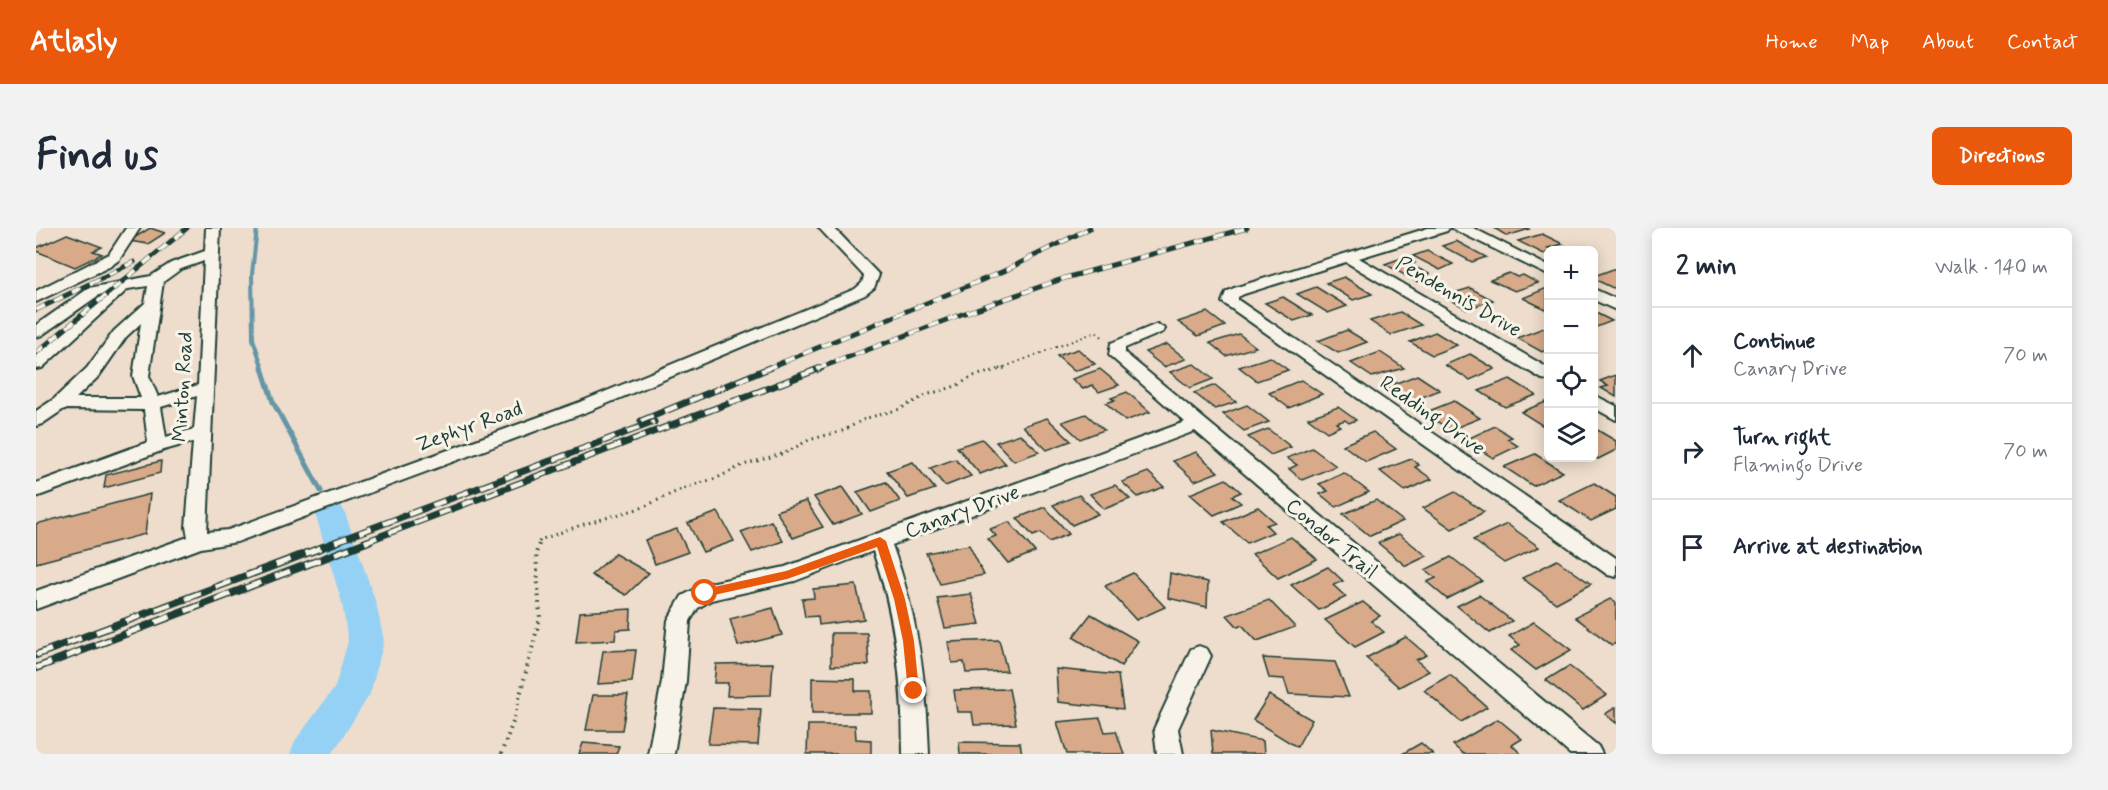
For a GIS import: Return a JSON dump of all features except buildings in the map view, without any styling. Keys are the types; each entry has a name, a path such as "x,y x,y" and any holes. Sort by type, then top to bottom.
{"street":[{"path":"36,297 104,264 114,256 133,228"},
{"name":"Minton Road","path":"203,541 196,527 206,388 213,228"},
{"name":"Zephyr Road","path":"36,600 203,541 230,537 554,419 860,292 869,285 872,275 826,228"},
{"path":"1347,257 1442,228"},
{"path":"1458,228 1544,269"},
{"path":"36,332 94,291 156,280 176,266 211,254"},
{"name":"Redding Drive","path":"1347,257 1232,295 1230,302 1616,569"},
{"name":"Pendennis Drive","path":"1347,257 1544,373"},
{"path":"156,280 141,376 152,404 158,445"},
{"path":"36,364 123,286"},
{"path":"1598,296 1616,305"},
{"path":"36,420 60,403 93,372 120,334 152,305"},
{"path":"36,324 61,315"},
{"path":"1115,351 1117,345 1124,341 1157,330"},
{"name":"Condor Trail","path":"1115,351 1121,359 1197,424 1589,754"},
{"path":"60,403 152,404 206,388"},
{"path":"1598,404 1616,414"},
{"name":"Canary Drive","path":"661,754 674,681 679,620 690,602 705,593 787,575 1197,424"},
{"path":"36,490 158,445 203,433"},
{"path":"880,541 900,599 908,641 914,691 916,754"},
{"path":"1170,754 1166,729 1199,656"}],"path":[{"path":"501,754 513,722 540,618 536,553 540,540 581,525 641,508 684,488 717,478 742,465 785,453 809,440 842,431 867,418 900,409 926,395 956,386 974,376 1005,368 1096,332 1106,339 1101,351 1115,351"}],"waterway":[{"path":"257,228 252,274 253,339 263,369"},
{"path":"262,368 273,402 321,491"},
{"path":"309,754 352,694 366,641 359,603 330,513"}],"railway":[{"path":"36,353 187,228"},
{"path":"766,369 1004,271 1090,228"},
{"path":"817,369 1065,278 1247,228"},
{"path":"36,310 134,262"},
{"path":"641,421 769,368"},
{"path":"365,542 821,368"},
{"path":"335,542 654,422"},
{"path":"36,655 339,541"},
{"path":"36,668 369,541"}],"route":[{"path":"705,593 767,581 880,541 900,599 914,691"}]}
